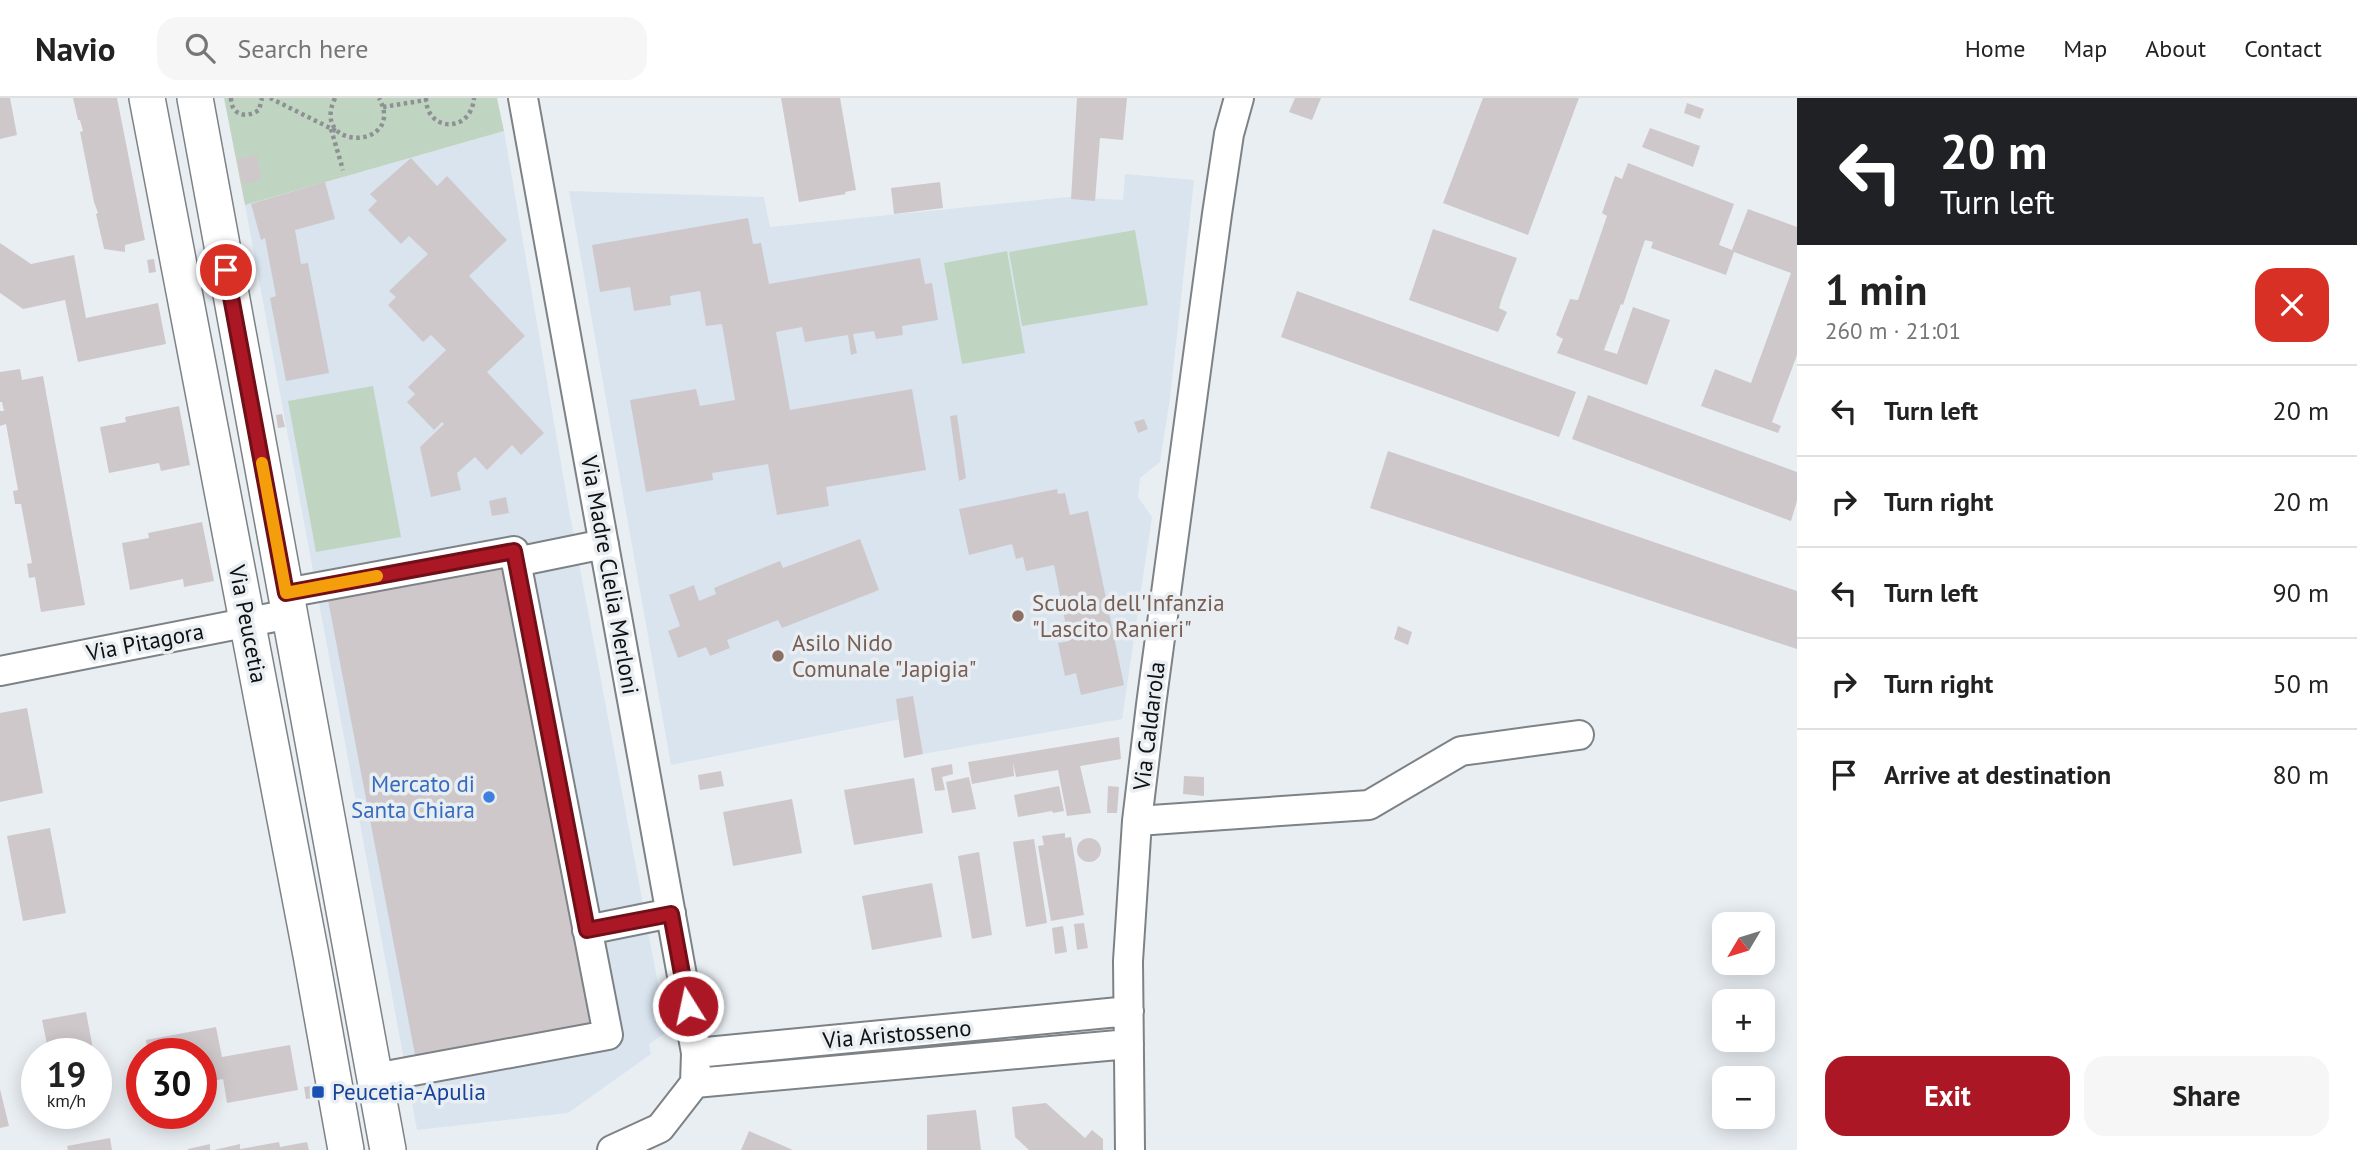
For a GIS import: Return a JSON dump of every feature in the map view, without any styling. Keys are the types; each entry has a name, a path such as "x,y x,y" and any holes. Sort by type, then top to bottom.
{"main road":[{"name":"Via Peucetia","path":"147,98 346,1150"},
{"path":"195,98 388,1150"}],"street":[{"name":"Via Madre Clelia Merloni","path":"523,98 696,1053"},
{"name":"Via Caldarola","path":"1130,1150 1130,922 1138,821 1215,228 1229,134 1239,98"},
{"path":"376,1078 608,1035 516,562 604,544"},
{"name":"Via Pitagora","path":"0,671 247,622 288,604 514,551 516,562"},
{"path":"1138,821 1369,805 1461,751 1579,735"},
{"path":"587,930 671,914"},
{"name":"Via Aristosseno","path":"696,1053 1129,1011"},
{"name":"Via Aristosseno","path":"695,1083 1129,1044"},
{"path":"612,1150 660,1128 695,1083 696,1053"}],"path":[{"path":"231,98 234,109 247,116 258,110 262,98"},
{"path":"270,98 354,139 374,133 383,120 383,107 379,98"},
{"path":"335,98 331,118 341,134"},
{"path":"383,107 426,99 428,110 436,120 444,124 454,124 470,115 474,98"},
{"path":"331,129 343,170"}],"shaded area":[{"name":"Mercato di Santa Chiara","path":"504,131 569,510 667,1032 649,1044 651,1054 568,1113 417,1130 245,205"},
{"path":"1125,174 1194,180 1170,398 1160,462 1140,478 1138,497 1152,517 1122,719 923,754 916,716 671,765 569,191 764,197 770,227 1067,197 1123,200"}],"green space":[{"path":"224,98 497,98 504,131 245,205"},
{"path":"1135,230 1148,305 1022,326 1009,252"},
{"path":"1007,251 1025,353 962,364 944,263"},
{"path":"373,386 401,537 316,552 288,401"}],"building":[{"path":"0,98 10,98 17,135 0,139"},
{"path":"73,98 117,98 145,240 125,245 125,252 104,249 80,132 83,131"},
{"path":"781,98 840,98 856,190 799,202"},
{"path":"1077,98 1127,98 1123,140 1100,138 1095,201 1071,199"},
{"path":"1295,98 1321,98 1312,120 1289,112"},
{"path":"1483,98 1579,98 1528,235 1443,203"},
{"path":"1687,103 1704,109 1700,119 1684,113"},
{"path":"1650,128 1700,146 1693,167 1642,147"},
{"path":"257,155 261,180 242,184 237,159"},
{"path":"411,158 437,186 447,176 507,240 469,276 525,336 487,372 544,433 521,455 512,445 487,470 475,457 457,473 461,490 431,497 420,447 444,424 442,422 434,430 407,402 415,394 408,387 446,350 431,335 423,342 388,305 396,297 389,291 428,254 409,236 401,244 368,210 377,201 370,194"},
{"path":"1628,163 1734,204 1719,245 1732,250 1748,209 1797,227 1797,355 1772,422 1781,426 1778,433 1701,406 1715,369 1751,383 1791,273 1734,252 1726,275 1651,248 1653,242 1645,240 1604,350 1617,354 1633,307 1670,320 1647,385 1557,353 1563,339 1556,335 1570,299 1578,300 1607,216 1602,213 1615,176 1622,179"},
{"path":"325,182 335,219 295,230 301,264 308,263 329,373 286,381 270,298 276,296 265,238 261,240 251,204"},
{"path":"940,182 943,208 894,214 891,188"},
{"path":"748,218 753,244 761,243 769,284 920,258 925,284 932,283 938,320 902,326 903,335 876,339 874,331 853,334 857,353 851,355 848,335 805,342 802,327 776,332 790,410 912,389 926,470 826,487 829,506 777,515 768,464 712,473 713,480 646,492 630,400 696,389 700,406 735,400 722,324 706,326 700,291 670,296 671,305 634,311 630,287 600,292 592,245"},
{"path":"1433,229 1517,258 1499,308 1507,312 1498,332 1409,300"},
{"path":"0,243 31,264 74,255 86,318 158,303 166,344 78,362 65,300 23,309 0,293"},
{"path":"154,259 156,272 149,273 147,260"},
{"path":"1297,291 1576,392 1559,437 1281,337"},
{"path":"20,369 22,380 43,376 85,605 41,612 35,577 29,578 27,564 32,563 21,504 15,504 13,491 18,490 6,424 0,426 0,411 4,411 0,402 0,372"},
{"path":"1588,395 1797,472 1797,501 1791,521 1572,439"},
{"path":"179,406 190,465 161,471 159,463 109,473 100,427 126,422 125,417"},
{"path":"282,414 285,427 278,428 276,415"},
{"path":"957,415 966,478 959,481 950,416"},
{"path":"1144,419 1148,429 1138,433 1134,422"},
{"path":"1388,451 1797,591 1797,649 1370,508"},
{"path":"1057,489 1058,494 1065,493 1070,515 1088,511 1124,685 1081,695 1076,673 1065,676 1058,643 1069,641 1054,565 1026,571 1023,557 1016,559 1012,544 969,555 959,509"},
{"path":"506,497 509,513 492,516 489,501"},
{"path":"202,522 214,581 184,587 183,579 130,590 122,543 149,538 148,533"},
{"path":"860,539 879,590 782,628 778,620 727,640 730,648 710,656 706,647 678,658 668,631 680,626 669,595 694,585 699,601 716,594 714,588 780,561 783,568"},
{"path":"504,567 591,1027 416,1060 328,600"},
{"path":"1398,626 1412,632 1408,645 1394,639"},
{"path":"913,696 923,754 904,758 896,699"},
{"path":"27,708 43,793 0,802 0,713"},
{"path":"1119,737 1121,759 1080,766 1091,813 1067,816 1058,770 1016,777 1013,762 1014,776 972,784 968,762"},
{"path":"952,764 953,774 942,777 945,790 935,791 931,768"},
{"path":"721,771 724,786 700,790 698,775"},
{"path":"1184,776 1204,777 1204,796 1183,794"},
{"path":"969,777 976,809 952,813 946,782"},
{"path":"914,778 923,833 854,845 844,790"},
{"path":"1059,786 1064,811 1018,817 1014,795"},
{"path":"1108,786 1119,787 1117,813 1107,813"},
{"path":"792,799 802,853 733,866 723,812"},
{"path":"50,828 66,913 23,921 7,836"},
{"path":"1065,833 1065,838 1071,837 1084,915 1051,921 1038,846 1044,845 1042,836"},
{"path":"1089,838 1100,845 1101,850 1094,861 1089,862 1078,855 1077,850 1084,839"},
{"path":"1034,839 1047,923 1026,927 1013,842"},
{"path":"979,852 992,935 972,939 958,856"},
{"path":"932,883 942,937 872,950 862,896"},
{"path":"1084,923 1088,948 1077,950 1074,924"},
{"path":"1063,926 1067,952 1055,954 1052,928"},
{"path":"86,1012 91,1038 46,1038 42,1020"},
{"path":"216,1027 222,1057 290,1045 298,1090 227,1103 223,1079 217,1080 217,1038 157,1038"},
{"path":"311,1086 313,1098 306,1099 304,1087"},
{"path":"0,1089 9,1126 0,1128"},
{"path":"1046,1103 1085,1138 1092,1130 1103,1139 1103,1150 1029,1150 1015,1137 1012,1107"},
{"path":"976,1110 981,1150 927,1150 927,1115"},
{"path":"749,1131 793,1150 741,1150"},
{"path":"110,1138 112,1150 68,1150 67,1146"},
{"path":"279,1142 280,1147 307,1142 309,1150 214,1150 240,1144 240,1149"},
{"path":"210,1144 210,1150 188,1150 188,1149"}],"slow traffic":[{"path":"262,463 286,593 377,576"}],"place":[{"name":"Scuola dell'Infanzia \"Lascito Ranieri\"","path":"1018,616"},
{"name":"Asilo Nido Comunale \"Japigia\"","path":"778,656"},
{"name":"Mercato di Santa Chiara","path":"489,797"},
{"name":"Peucetia-Apulia","path":"318,1092"}],"route":[{"path":"226,270 286,593 514,551 587,930 671,914 688,1006"}]}
